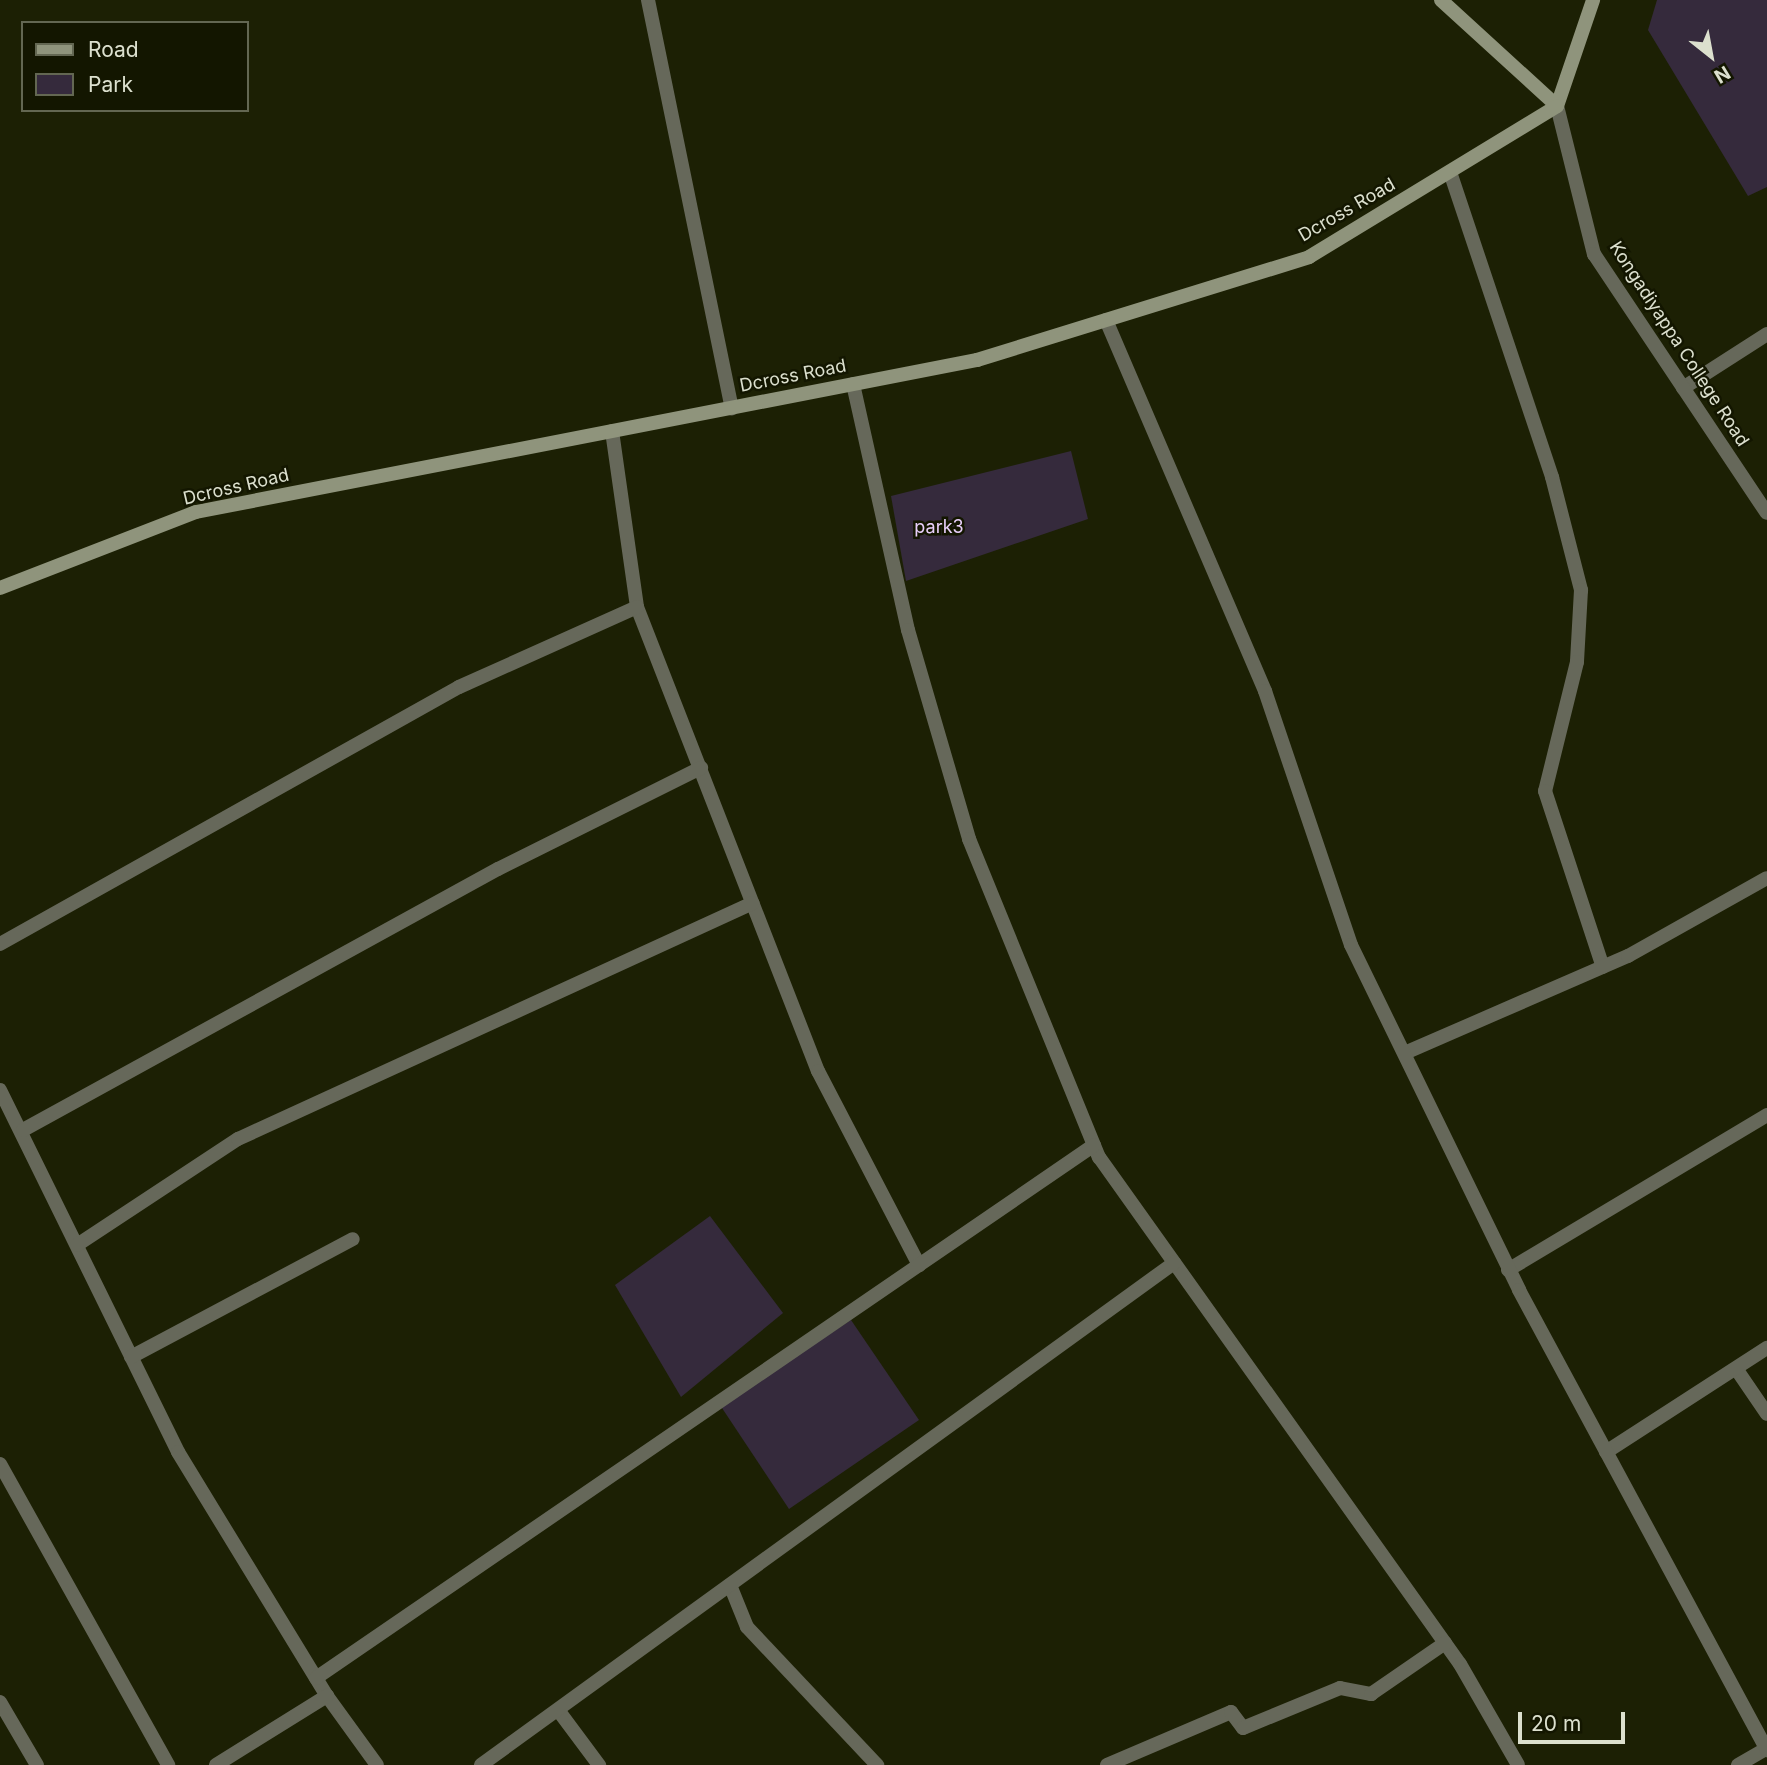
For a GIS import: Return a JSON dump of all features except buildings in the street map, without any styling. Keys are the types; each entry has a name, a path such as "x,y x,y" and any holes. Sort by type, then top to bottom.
{"main road":[{"path":"1441,0 1558,106 1593,0"},
{"name":"Dcross Road","path":"0,588 196,512 977,360 1309,257 1558,106"}],"street":[{"path":"648,0 732,408"},
{"name":"Kongadiyappa College Road","path":"1558,106 1594,254 1767,513"},
{"path":"1450,172 1552,477 1581,590 1577,662 1545,791 1603,967"},
{"path":"1106,320 1265,691 1351,945 1406,1052 1508,1270 1767,1749 1738,1765"},
{"path":"1683,388 1767,334"},
{"path":"853,384 908,629 969,839 1094,1144 1174,1263 1445,1643 1518,1765"},
{"path":"612,431 637,607 818,1071 919,1265"},
{"path":"0,944 459,687 637,607"},
{"path":"23,1130 498,869 701,768"},
{"path":"1406,1052 1603,967 1767,878"},
{"path":"77,1245 237,1139 753,903"},
{"path":"0,1090 23,1130 178,1452 327,1696 377,1765"},
{"path":"1508,1270 1767,1115"},
{"path":"316,1678 1094,1144"},
{"path":"131,1357 353,1238"},
{"path":"481,1765 1174,1263"},
{"path":"1606,1452 1737,1370 1767,1348"},
{"path":"1737,1370 1767,1414"},
{"path":"0,1464 168,1765"},
{"path":"730,1586 747,1627 877,1765"},
{"path":"1107,1765 1231,1712 1243,1728 1340,1688 1371,1694 1445,1643"},
{"path":"216,1765 327,1696"},
{"path":"0,1702 37,1765"},
{"path":"558,1710 599,1765"}],"green space":[{"path":"1657,0 1767,0 1767,187 1748,196 1648,30"},
{"name":"park3","path":"1071,451 1088,519 906,581 891,496"},
{"path":"710,1216 783,1313 681,1397 615,1285"},
{"path":"851,1320 919,1420 789,1509 720,1405"}]}
